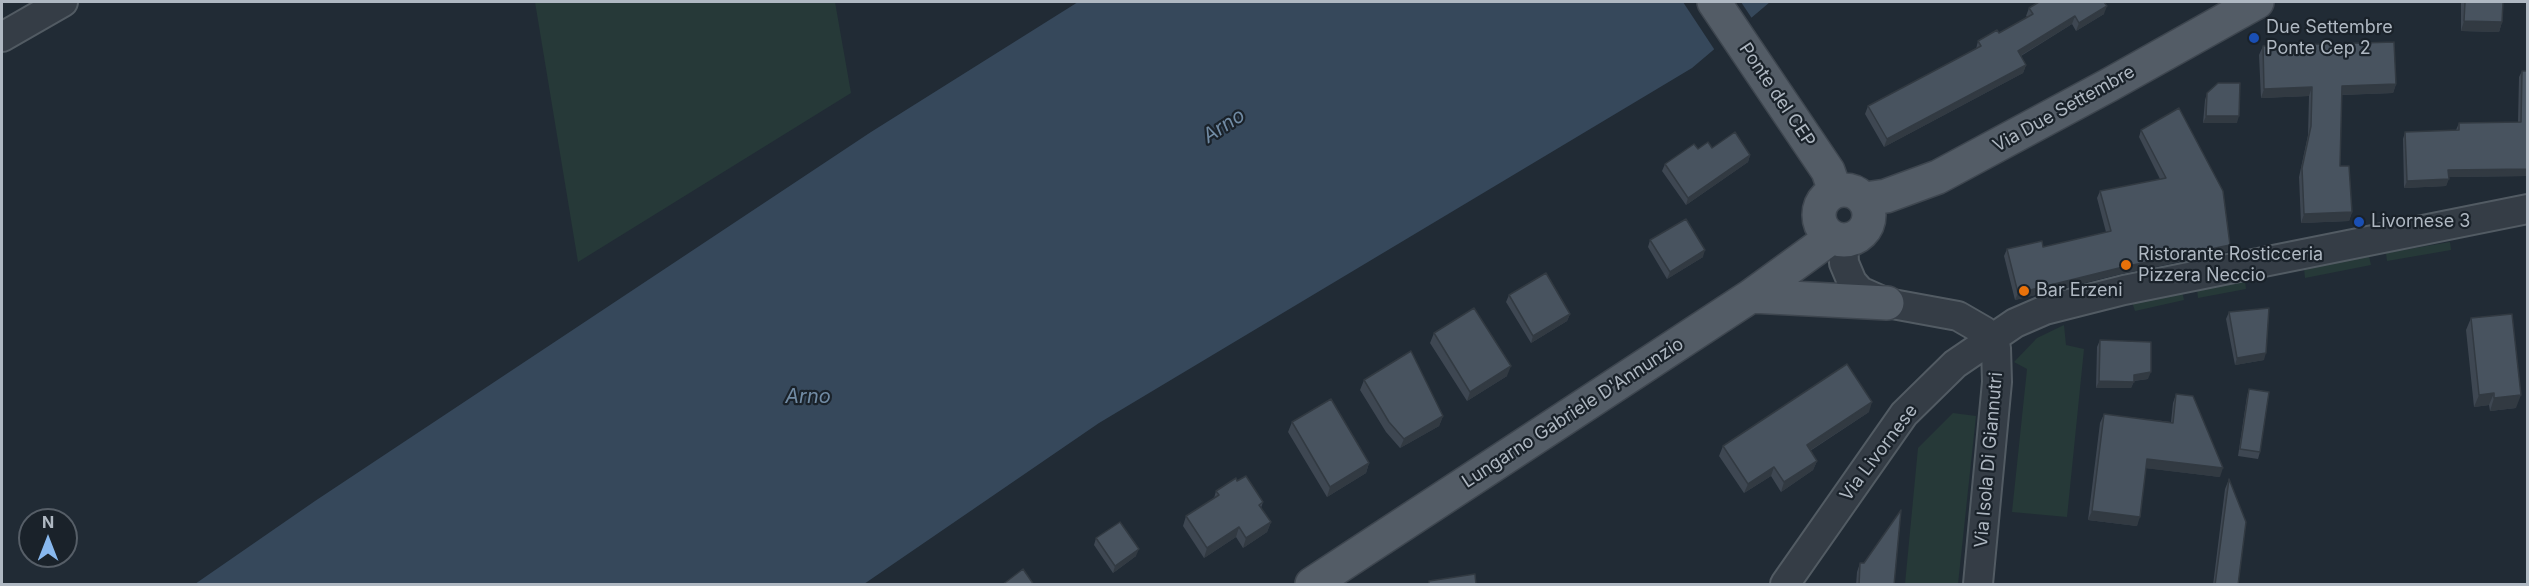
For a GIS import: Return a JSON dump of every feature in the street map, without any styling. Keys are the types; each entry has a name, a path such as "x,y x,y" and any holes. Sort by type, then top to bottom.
{"main road":[{"name":"Ponte del CEP","path":"1714,2 1828,171 1850,195"},
{"name":"Via Due Settembre","path":"1850,195 1886,196 1938,177 2099,91 2257,2"},
{"path":"1828,195 1850,195 1869,210 1868,224 1857,237 1837,239 1820,224 1819,208 1828,195"},
{"name":"Lungarno Gabriele D'Annunzio","path":"1312,585 1837,239"},
{"path":"1751,296 1887,303"}],"street":[{"path":"5,27 63,2"},
{"name":"Via Livornese","path":"1785,585 1904,414 1955,364 1990,338 2035,314 2124,290 2528,209"},
{"path":"1837,239 1855,288 1887,303 1958,316 1972,322 1990,338"},
{"name":"Via Isola Di Giannutri","path":"1978,585 1997,382 1998,356 1990,338"}],"green space":[{"path":"535,2 835,2 851,93 578,262"},
{"path":"2450,242 2451,250 2387,261 2386,253"},
{"path":"2369,256 2371,265 2305,278 2304,268"},
{"path":"2245,280 2246,289 2198,298 2197,289"},
{"path":"2182,291 2184,300 2135,311 2132,302"},
{"path":"2064,325 2066,345 2084,349 2067,517 2012,512 2027,369 2014,362 2037,338"},
{"path":"1953,413 1976,416 1958,584 1905,584 1918,448"}],"water":[{"name":"Arno","path":"1078,2 1770,2 1692,68 1099,423 864,584 195,584 315,501 871,132"}],"pier":[{"path":"1683,2 1741,2 1753,20 1716,52"}],"building":[{"path":"2039,2 2104,2 2107,6 2079,23 2075,16 2018,51 2026,65 1887,139 1868,106 1981,46 1978,41 1997,30 1999,33 2033,14 2029,8"},
{"path":"2465,2 2503,2 2502,22 2464,21"},
{"path":"2394,42 2396,84 2342,86 2340,166 2349,166 2352,212 2304,214 2302,168 2311,126 2312,87 2264,89 2263,46"},
{"path":"2522,71 2528,71 2528,169 2448,170 2449,179 2407,181 2405,132 2459,130 2459,123 2521,122"},
{"path":"2218,83 2240,83 2239,116 2206,116 2207,93"},
{"path":"2179,108 2223,191 2230,245 2123,267 2018,293 2007,249 2042,241 2043,247 2111,231 2100,191 2166,178 2141,130"},
{"path":"1735,132 1750,155 1688,198 1665,164 1694,144 1698,149 1708,142 1712,148"},
{"path":"1686,219 1705,250 1670,272 1650,240"},
{"path":"1546,273 1570,314 1533,336 1509,295"},
{"path":"1474,308 1511,366 1470,392 1434,333"},
{"path":"2269,308 2266,353 2237,358 2229,312"},
{"path":"2512,314 2521,395 2494,398 2494,393 2479,395 2471,318"},
{"path":"2100,340 2151,342 2151,372 2134,375 2134,382 2099,381"},
{"path":"1411,351 1443,416 1404,439 1389,422 1364,380"},
{"path":"1847,364 1872,402 1807,445 1817,461 1784,482 1774,467 1748,484 1723,446"},
{"path":"2249,389 2269,392 2260,452 2240,449"},
{"path":"2176,394 2193,396 2223,468 2147,459 2140,517 2092,511 2104,414 2173,423"},
{"path":"1331,399 1369,463 1330,487 1292,422"},
{"path":"1246,476 1263,502 1259,505 1271,522 1246,538 1239,527 1207,548 1186,516 1219,495 1216,491 1236,478 1237,481"},
{"path":"2229,479 2246,522 2238,585 2215,585"},
{"path":"1901,510 1894,585 1859,585 1860,563 1864,563"},
{"path":"1120,522 1139,549 1115,566 1096,538"},
{"path":"1023,569 1034,585 1002,585"},
{"path":"1475,574 1476,585 1429,585 1429,581"}],"place":[{"name":"Due Settembre Ponte Cep 2","path":"2254,38"},
{"name":"Livornese 3","path":"2359,222"},
{"name":"Ristorante Rosticceria Pizzera Neccio","path":"2126,265"},
{"name":"Bar Erzeni","path":"2024,291"}]}
